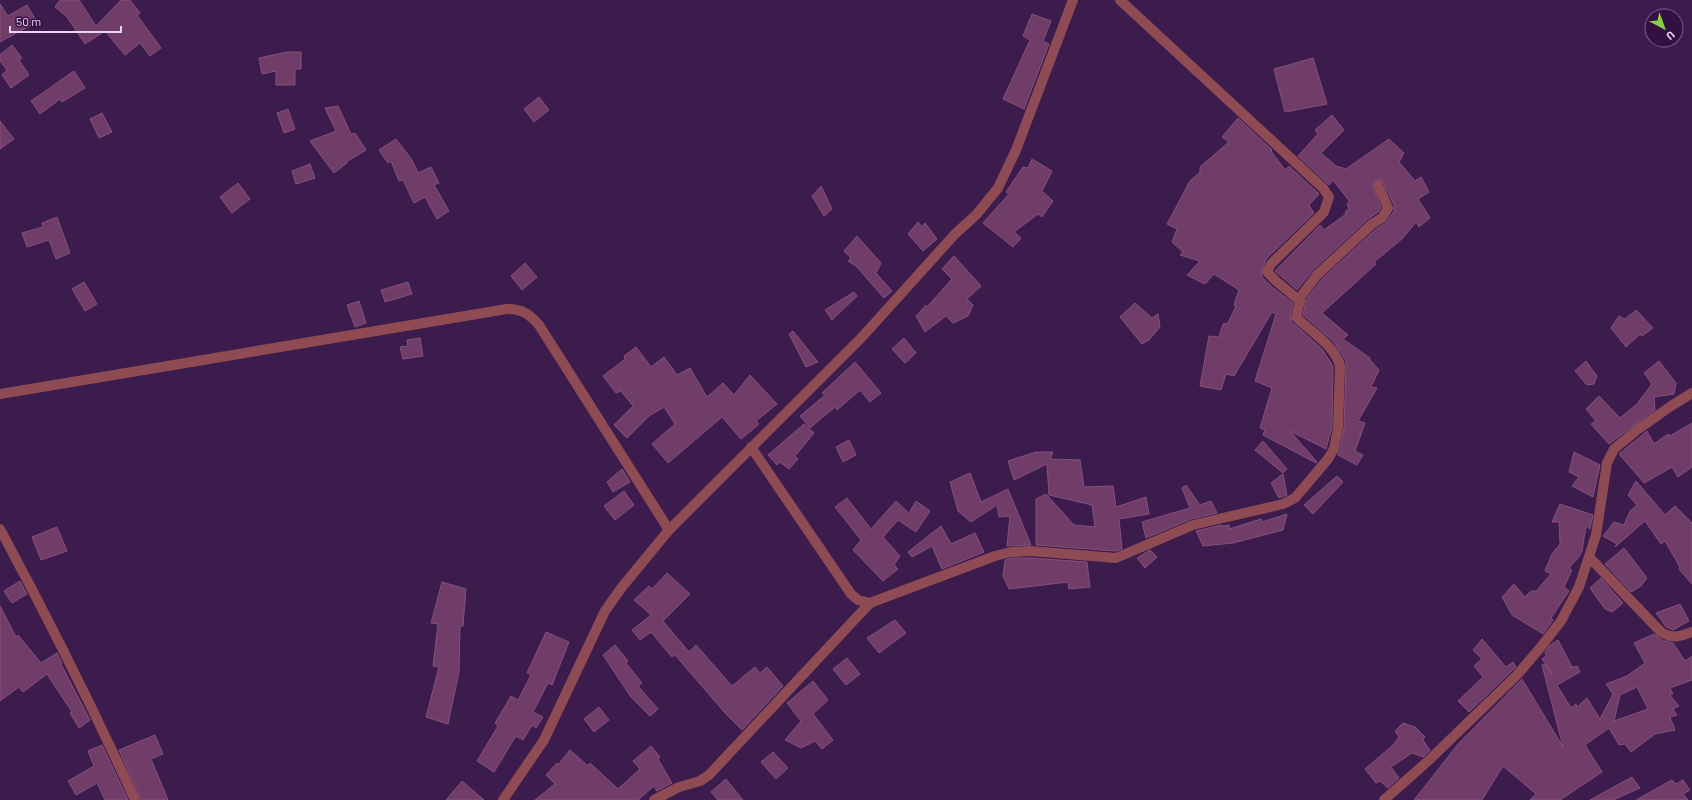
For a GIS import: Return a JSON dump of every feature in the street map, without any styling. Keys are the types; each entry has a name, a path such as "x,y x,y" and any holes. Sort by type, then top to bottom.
{"street":[{"path":"503,800 544,740 605,611 622,587 669,530 864,336 955,234 976,215 998,188 1016,150 1073,0"},
{"path":"654,800 679,787 700,781 709,775 870,603 994,556 1011,552 1030,551 1116,558 1193,525 1284,504 1294,498 1328,459 1334,449 1338,428 1340,365 1337,357 1329,345 1296,317 1301,302 1299,299 1267,272 1271,264 1324,212 1329,197 1322,188 1120,0"},
{"path":"1299,299 1317,275 1372,224 1382,218 1388,208 1378,186"},
{"path":"0,394 507,309 520,310 526,312 539,325 669,530"},
{"path":"1384,800 1428,762 1516,674 1540,648 1561,621 1580,587 1596,535 1607,463 1614,450 1643,426 1671,406 1692,394"},
{"path":"751,447 851,594 858,600 870,603"},
{"path":"0,529 46,614 109,742 135,800"},
{"path":"1589,557 1661,632 1669,637 1678,638 1692,632"}],"building":[{"path":"60,0 79,0 96,26 121,0 130,0 140,13 137,15 161,48 150,56 140,43 125,55 105,31 85,44 67,17 55,7"},
{"path":"0,4 8,16 27,5 37,22 0,42"},
{"path":"1032,14 1051,21 1043,41 1049,44 1024,109 1003,99 1030,40 1023,36"},
{"path":"12,45 22,58 19,60 29,75 11,88 2,75 7,70 0,61 0,55"},
{"path":"287,52 301,52 301,69 295,69 295,85 276,85 276,71 262,74 259,58"},
{"path":"1313,58 1327,104 1285,112 1274,69"},
{"path":"74,71 85,88 62,102 60,99 40,114 31,101"},
{"path":"539,97 549,110 534,122 524,109"},
{"path":"338,106 351,134 355,133 366,150 346,162 347,163 334,173 310,141 336,131 325,108"},
{"path":"288,109 295,129 284,133 277,113"},
{"path":"102,113 112,132 99,138 90,119"},
{"path":"1332,115 1344,130 1321,153 1336,166 1346,169 1389,139 1404,153 1399,162 1415,181 1421,177 1429,192 1418,199 1430,218 1419,227 1416,222 1402,239 1374,262 1376,264 1322,313 1348,335 1343,339 1370,358 1379,370 1371,387 1377,388 1358,421 1365,423 1355,451 1363,455 1357,465 1338,455 1344,428 1346,362 1332,340 1303,315 1306,300 1322,279 1376,229 1386,223 1394,211 1394,205 1382,180 1376,179 1372,184 1381,208 1313,270 1297,290 1275,271 1320,225 1324,230 1346,214 1345,212 1349,209 1347,204 1350,202 1333,180 1329,185 1298,156 1318,134 1315,130"},
{"path":"1238,118 1272,150 1271,151 1285,170 1289,166 1319,194 1309,205 1314,213 1266,259 1261,273 1262,277 1272,287 1293,303 1290,316 1291,321 1322,349 1333,366 1332,427 1326,449 1290,431 1317,462 1316,463 1263,435 1265,430 1260,428 1272,388 1255,381 1276,314 1272,312 1234,376 1226,374 1221,390 1200,386 1209,336 1219,337 1223,324 1228,323 1236,306 1234,305 1239,290 1214,274 1205,284 1187,275 1200,261 1180,255 1183,252 1172,242 1177,229 1167,224 1190,181 1200,172 1200,167 1229,142 1222,137"},
{"path":"0,121 14,139 0,149"},
{"path":"396,139 412,160 418,173 431,167 439,183 434,185 449,211 437,219 425,197 414,203 403,180 399,181 391,161 388,163 379,150"},
{"path":"1032,159 1052,171 1042,191 1053,201 1042,217 1038,214 1014,232 1021,238 1013,247 983,223 1009,194 1006,192 1023,167 1028,168"},
{"path":"310,164 315,178 296,184 292,171"},
{"path":"238,183 250,199 232,213 220,197"},
{"path":"821,186 832,209 824,216 812,196"},
{"path":"57,217 70,253 56,259 49,240 27,247 22,233 43,227 42,223"},
{"path":"918,222 922,227 925,223 937,239 923,251 908,234"},
{"path":"857,236 881,263 876,273 892,291 884,298 856,266 848,261 851,258 844,251"},
{"path":"954,256 981,286 967,299 973,305 968,316 953,323 946,316 925,332 916,316 926,305 927,307 952,279 942,269"},
{"path":"525,263 537,277 522,290 511,276"},
{"path":"84,282 97,304 85,311 72,289"},
{"path":"408,282 412,294 385,302 381,290"},
{"path":"854,292 857,296 832,320 825,310"},
{"path":"359,301 366,323 355,327 347,305"},
{"path":"1135,303 1152,318 1158,314 1160,327 1149,340 1142,344 1120,317"},
{"path":"1636,310 1653,328 1642,336 1640,334 1626,347 1611,328 1619,316 1625,319"},
{"path":"793,331 818,362 806,367 789,334"},
{"path":"420,338 423,356 403,359 400,347 408,346 407,340"},
{"path":"904,338 916,353 905,363 892,349"},
{"path":"636,347 651,367 664,357 677,375 690,368 707,397 723,383 734,395 750,375 777,404 756,421 759,424 741,439 722,417 668,463 652,444 675,424 664,407 649,416 627,438 614,425 633,406 621,391 616,393 603,376 625,359 624,356"},
{"path":"1586,361 1597,376 1594,384 1587,385 1575,371"},
{"path":"1659,361 1676,383 1674,394 1654,397 1655,410 1609,444 1591,424 1596,421 1586,409 1599,396 1620,418 1637,404 1652,384 1644,373"},
{"path":"855,362 881,393 870,402 860,390 837,410 835,407 810,428 800,416 825,395 822,393"},
{"path":"1692,423 1692,467 1678,477 1672,467 1644,483 1619,454 1647,431 1654,444 1668,434 1670,436"},
{"path":"804,424 814,433 795,456 798,459 789,469 780,462 777,465 768,455"},
{"path":"849,440 856,455 843,462 836,447"},
{"path":"1263,441 1287,469 1283,473 1255,450"},
{"path":"1036,452 1053,452 1050,459 1080,460 1084,487 1113,486 1116,507 1146,497 1149,514 1119,519 1122,549 1115,551 1036,545 1036,499 1046,494 1074,525 1095,527 1092,505 1049,495 1047,464 1014,480 1008,461"},
{"path":"1574,452 1600,465 1593,497 1572,486 1579,477 1569,472"},
{"path":"622,469 630,482 613,492 607,482"},
{"path":"970,473 981,502 1008,489 1031,545 1007,546 1010,516 999,517 997,505 971,522 958,511 950,482"},
{"path":"1283,474 1287,495 1279,498 1271,483"},
{"path":"1337,476 1343,482 1313,514 1304,505"},
{"path":"1636,481 1665,515 1675,506 1692,523 1692,584 1679,569 1680,567 1665,541 1661,544 1645,521 1615,547 1617,544 1603,536 1614,522 1624,525 1630,511 1637,505 1628,495"},
{"path":"1186,485 1200,505 1211,501 1217,513 1191,519 1146,538 1142,522 1190,508 1182,488"},
{"path":"624,491 634,505 615,520 604,506"},
{"path":"847,498 871,529 896,501 909,513 916,501 930,511 916,532 898,520 883,537 900,556 894,565 898,569 883,581 853,550 861,540 835,507"},
{"path":"1560,504 1593,515 1590,529 1586,526 1582,551 1569,568 1572,570 1564,587 1569,591 1551,618 1553,620 1543,634 1512,615 1502,597 1514,584 1525,597 1531,591 1536,591 1551,574 1545,571 1552,554 1560,544 1559,522 1552,522"},
{"path":"1287,514 1283,530 1233,543 1203,546 1196,531 1222,525 1229,525 1229,529 1261,519 1262,522"},
{"path":"941,526 951,544 975,533 984,552 942,569 932,546 912,557 908,552"},
{"path":"57,527 67,551 41,560 32,537"},
{"path":"1624,548 1647,578 1641,586 1631,592 1605,564"},
{"path":"1150,550 1157,557 1145,568 1137,558"},
{"path":"1012,558 1087,562 1090,587 1069,589 1068,582 1009,589 1003,576 1005,560"},
{"path":"667,573 690,594 663,621 689,652 696,645 732,686 755,667 760,673 767,667 783,686 742,730 726,714 675,655 672,657 651,632 640,640 632,630 651,615 634,600 649,586 652,589"},
{"path":"1601,578 1623,603 1612,612 1605,609 1590,588"},
{"path":"20,581 27,594 12,603 4,591"},
{"path":"442,582 466,589 463,626 460,626 459,672 448,724 426,717 439,667 433,666 438,624 431,623"},
{"path":"1680,604 1689,621 1673,630 1666,627 1656,613"},
{"path":"0,606 16,637 18,635 41,663 57,653 62,663 61,664 90,720 79,728 70,713 72,712 47,674 23,692 19,687 0,701"},
{"path":"895,620 906,633 879,653 867,638"},
{"path":"546,632 569,642 552,685 548,683 533,712 543,717 536,728 532,725 523,740 516,736 494,772 477,761 498,726 495,723 511,696 518,700 531,675 527,673"},
{"path":"1654,634 1662,640 1673,643 1685,661 1692,656 1692,680 1670,688 1673,694 1670,695 1679,706 1673,709 1677,715 1670,717 1675,730 1655,734 1631,752 1625,744 1619,745 1609,728 1585,745 1602,772 1560,800 1530,800 1536,794 1503,766 1482,800 1414,800 1459,743 1522,679 1563,747 1542,665 1545,664 1553,675 1542,659 1546,656 1545,652 1549,646 1558,640 1572,667 1570,668 1577,666 1580,672 1557,685 1571,708 1576,704 1577,707 1587,698 1600,719 1613,694 1606,684 1627,676 1645,663 1634,643","holes":["1637,687 1648,709 1614,721 1620,695"]},
{"path":"1482,639 1506,667 1513,662 1516,667 1469,712 1458,701 1483,677 1474,666 1482,659 1473,650"},
{"path":"615,645 628,661 626,663 642,683 638,686 658,709 650,716 631,697 603,655"},
{"path":"847,658 860,674 846,685 833,669"},
{"path":"813,681 828,700 813,714 833,740 822,749 815,741 801,748 785,740 801,721 787,703"},
{"path":"599,707 609,720 594,732 584,719"},
{"path":"1403,723 1415,727 1425,737 1423,740 1430,750 1423,757 1412,753 1391,767 1399,778 1388,788 1380,781 1376,783 1365,769 1393,745 1399,737 1395,731"},
{"path":"155,735 163,754 151,759 168,800 141,800 119,750"},
{"path":"102,745 128,800 105,800 97,783 76,795 68,781 94,766 88,751"},
{"path":"651,746 660,757 658,759 672,783 657,791 654,786 638,800 535,800 555,784 546,775 557,763 558,765 570,750 588,766 590,763 618,789 640,769 633,761"},
{"path":"773,752 788,768 776,779 761,762"},
{"path":"1632,777 1640,788 1613,800 1590,800"},
{"path":"726,779 743,800 718,800 711,792"},
{"path":"1672,780 1676,784 1683,780 1690,790 1683,794 1688,800 1636,800"},
{"path":"462,781 484,800 446,800"}]}
